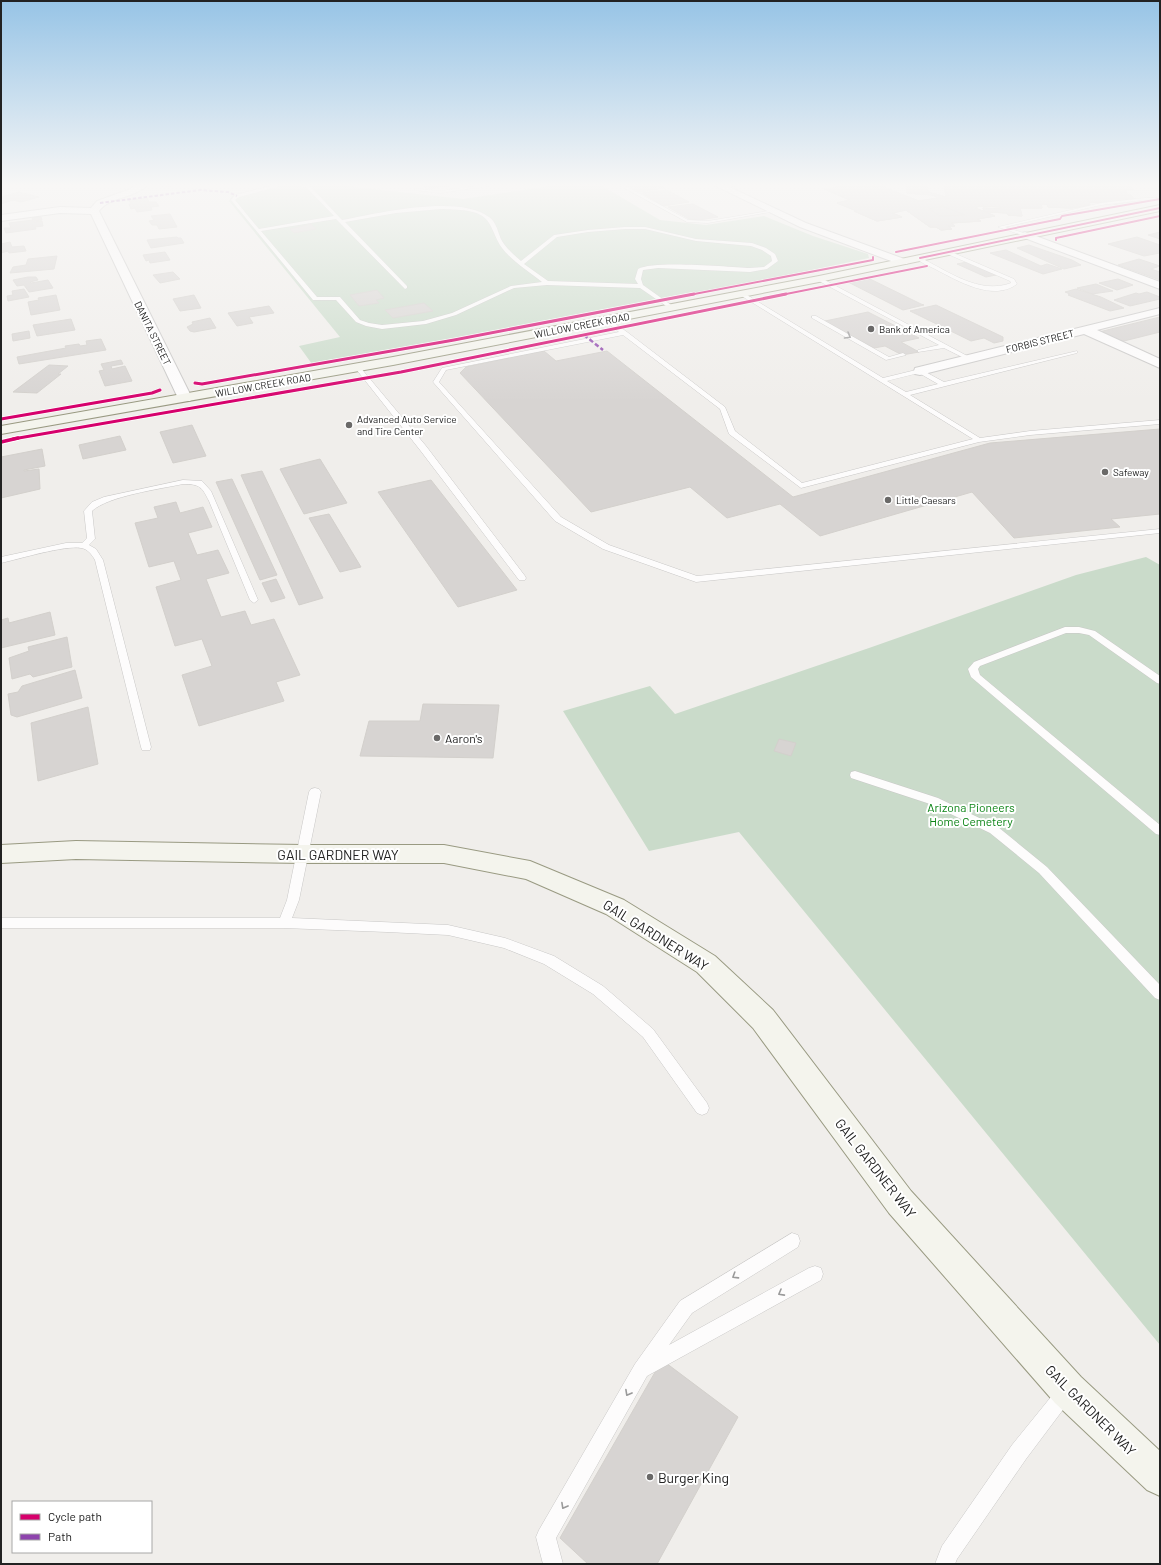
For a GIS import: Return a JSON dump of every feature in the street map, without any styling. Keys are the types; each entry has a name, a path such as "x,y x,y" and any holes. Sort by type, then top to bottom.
{"main road":[{"name":"WILLOW CREEK ROAD","path":"1,430 358,368 672,308 928,256"},
{"name":"GAIL GARDNER WAY","path":"1,854 76,850 304,854 444,854 530,870 615,907 706,964 763,1019 900,1202 1068,1390 1160,1477"}],"street":[{"name":"DANITA STREET","path":"116,256 185,398"},
{"path":"888,256 904,262"},
{"path":"1081,256 1160,286"},
{"name":"FORBIS STREET","path":"920,371 1160,311"},
{"path":"1086,330 1160,364"}],"lane":[{"path":"280,256 315,299 338,298 358,321 368,325 382,327 424,323 454,314 513,287 547,282 641,286"},
{"path":"375,256 405,287"},
{"path":"513,256 521,264 547,282"},
{"path":"521,264 530,256"},
{"path":"672,308 641,286 638,279 641,269 658,266 750,270 765,268 775,261 773,256"},
{"path":"919,258 979,288 1002,287 1012,285 1014,282 956,256"},
{"path":"819,279 970,359"},
{"path":"742,294 979,440"},
{"path":"814,317 888,359 903,355"},
{"path":"608,320 723,408 732,432 801,486 979,440 1030,433 1160,422"},
{"path":"625,333 444,369 436,382 558,520 606,547 696,579 1129,536 1160,531"},
{"path":"920,352 945,346"},
{"path":"905,394 1075,352"},
{"path":"358,368 423,448 522,578"},
{"path":"882,380 920,371 944,385"},
{"path":"84,545 91,539 88,511 95,504 107,498 183,482 195,481 205,486 213,501 254,600"},
{"path":"1,560 66,546 84,545 93,551 99,560 146,747"},
{"path":"1160,681 1092,633 1079,630 1065,630 977,664 973,669 976,677 1160,831"},
{"path":"855,775 934,801 994,830 1043,870 1160,994"},
{"path":"284,923 293,900 304,854 315,792"},
{"path":"1,923 284,923 448,930 505,943 549,960 598,990 648,1034 702,1108"},
{"path":"553,1564 546,1538 641,1370 686,1307 792,1241"},
{"path":"641,1370 815,1274"},
{"path":"945,1564 949,1553 1019,1452 1068,1390"}],"green space":[{"path":"274,256 869,256 869,258 662,301 312,364 299,346 340,337"},
{"name":"Arizona Pioneers Home Cemetery","path":"1146,557 1160,565 1160,1345 739,832 649,851 563,711 650,686 675,714 1076,575"}],"building":[{"path":"57,256 54,269 10,273 13,267 26,265 28,259"},
{"path":"144,256 168,256 170,260 150,263 149,260 146,261"},
{"path":"998,256 1019,256 1041,266 1047,264 1062,269 1043,274"},
{"path":"1035,256 1061,256 1081,265 1064,269"},
{"path":"1139,259 1160,266 1151,269 1160,272 1160,280 1118,265"},
{"path":"967,262 996,275 986,277 957,264"},
{"path":"173,272 180,279 160,283 153,275"},
{"path":"36,277 38,280 30,282 31,283 48,280 53,288 29,292 24,285 17,286 13,280"},
{"path":"868,278 924,305 903,310 848,282"},
{"path":"1118,279 1133,285 1117,290 1099,283"},
{"path":"1096,284 1113,291 1092,294 1077,288"},
{"path":"24,289 29,297 8,301 7,296 13,295 12,291"},
{"path":"1076,289 1101,297 1124,308 1110,311 1068,295 1070,294 1065,292"},
{"path":"377,290 384,298 376,300 379,303 359,306 350,295"},
{"path":"1147,292 1160,297 1160,299 1130,306 1114,300 1136,293 1139,294"},
{"path":"56,295 60,310 31,315 28,302 39,300 38,298"},
{"path":"194,295 201,308 180,311 173,299"},
{"path":"424,303 433,311 393,318 385,310"},
{"path":"936,305 1003,337 1003,341 994,343 984,338 971,341 910,311"},
{"path":"269,306 274,313 249,317 253,323 237,326 228,313"},
{"name":"Bank of America","path":"868,312 919,338 901,342 919,352 902,355 885,346 874,348 825,321"},
{"path":"1160,317 1160,332 1121,342 1099,332"},
{"path":"210,318 216,328 194,332 190,331 187,327 193,324 192,322"},
{"path":"71,319 75,330 37,336 33,325"},
{"path":"29,331 30,338 13,341 12,334"},
{"path":"101,339 106,350 19,364 17,357 66,348 65,346 79,344 80,346 87,345 86,341"},
{"path":"544,351 556,361 607,351 793,497 990,443 1160,429 1160,514 1111,519 1120,527 1014,538 972,492 820,536 780,504 727,518 690,487 591,512 460,373 466,367"},
{"path":"121,360 123,364 111,366 112,369 125,366 132,381 105,386 99,371 104,370 101,364"},
{"path":"49,365 68,366 58,374 61,374 37,393 13,392"},
{"path":"192,425 206,456 173,463 160,432"},
{"path":"120,436 126,450 83,459 79,445"},
{"path":"42,449 45,466 24,470 39,469 40,489 1,498 1,457"},
{"path":"320,459 347,503 304,514 280,469"},
{"path":"262,471 323,598 299,605 241,475"},
{"path":"232,479 277,575 260,580 216,482"},
{"path":"431,480 517,590 458,607 378,492"},
{"path":"176,502 180,513 203,507 212,527 188,533 197,555 218,550 229,573 206,579 221,617 245,611 251,625 274,619 300,675 276,682 284,701 199,726 182,675 212,666 202,639 175,646 156,587 181,580 174,561 149,567 135,523 158,518 154,507"},
{"path":"329,514 361,567 340,572 309,518"},
{"path":"276,579 285,598 271,602 262,583"},
{"path":"50,612 55,635 1,648 1,620 8,618 9,623"},
{"path":"67,637 72,667 33,677 30,674 12,679 9,658 29,651 28,647"},
{"path":"75,670 82,698 17,717 11,715 8,694 18,692 22,686"},
{"path":"423,704 499,705 493,758 360,756 369,721 420,721"},
{"path":"88,707 98,764 38,781 31,723"},
{"path":"779,739 796,743 791,756 774,751"},
{"name":"Burger King","path":"662,1360 738,1417 657,1564 588,1564 560,1538"}],"marked path":[{"path":"584,335 603,350"}],"cycle path":[{"path":"920,258 929,256"},
{"path":"195,383 202,384 286,370 538,324 873,260 873,257"},
{"path":"1,442 44,433 401,372 927,266"},
{"path":"1,419 152,393 160,390"}],"place":[{"name":"Bank of America","path":"871,329"},
{"name":"Advanced Auto Service and Tire Center","path":"349,425"},
{"name":"Safeway","path":"1105,472"},
{"name":"Little Caesars","path":"888,500"},
{"name":"Aaron's","path":"437,738"},
{"name":"Burger King","path":"650,1477"}]}
